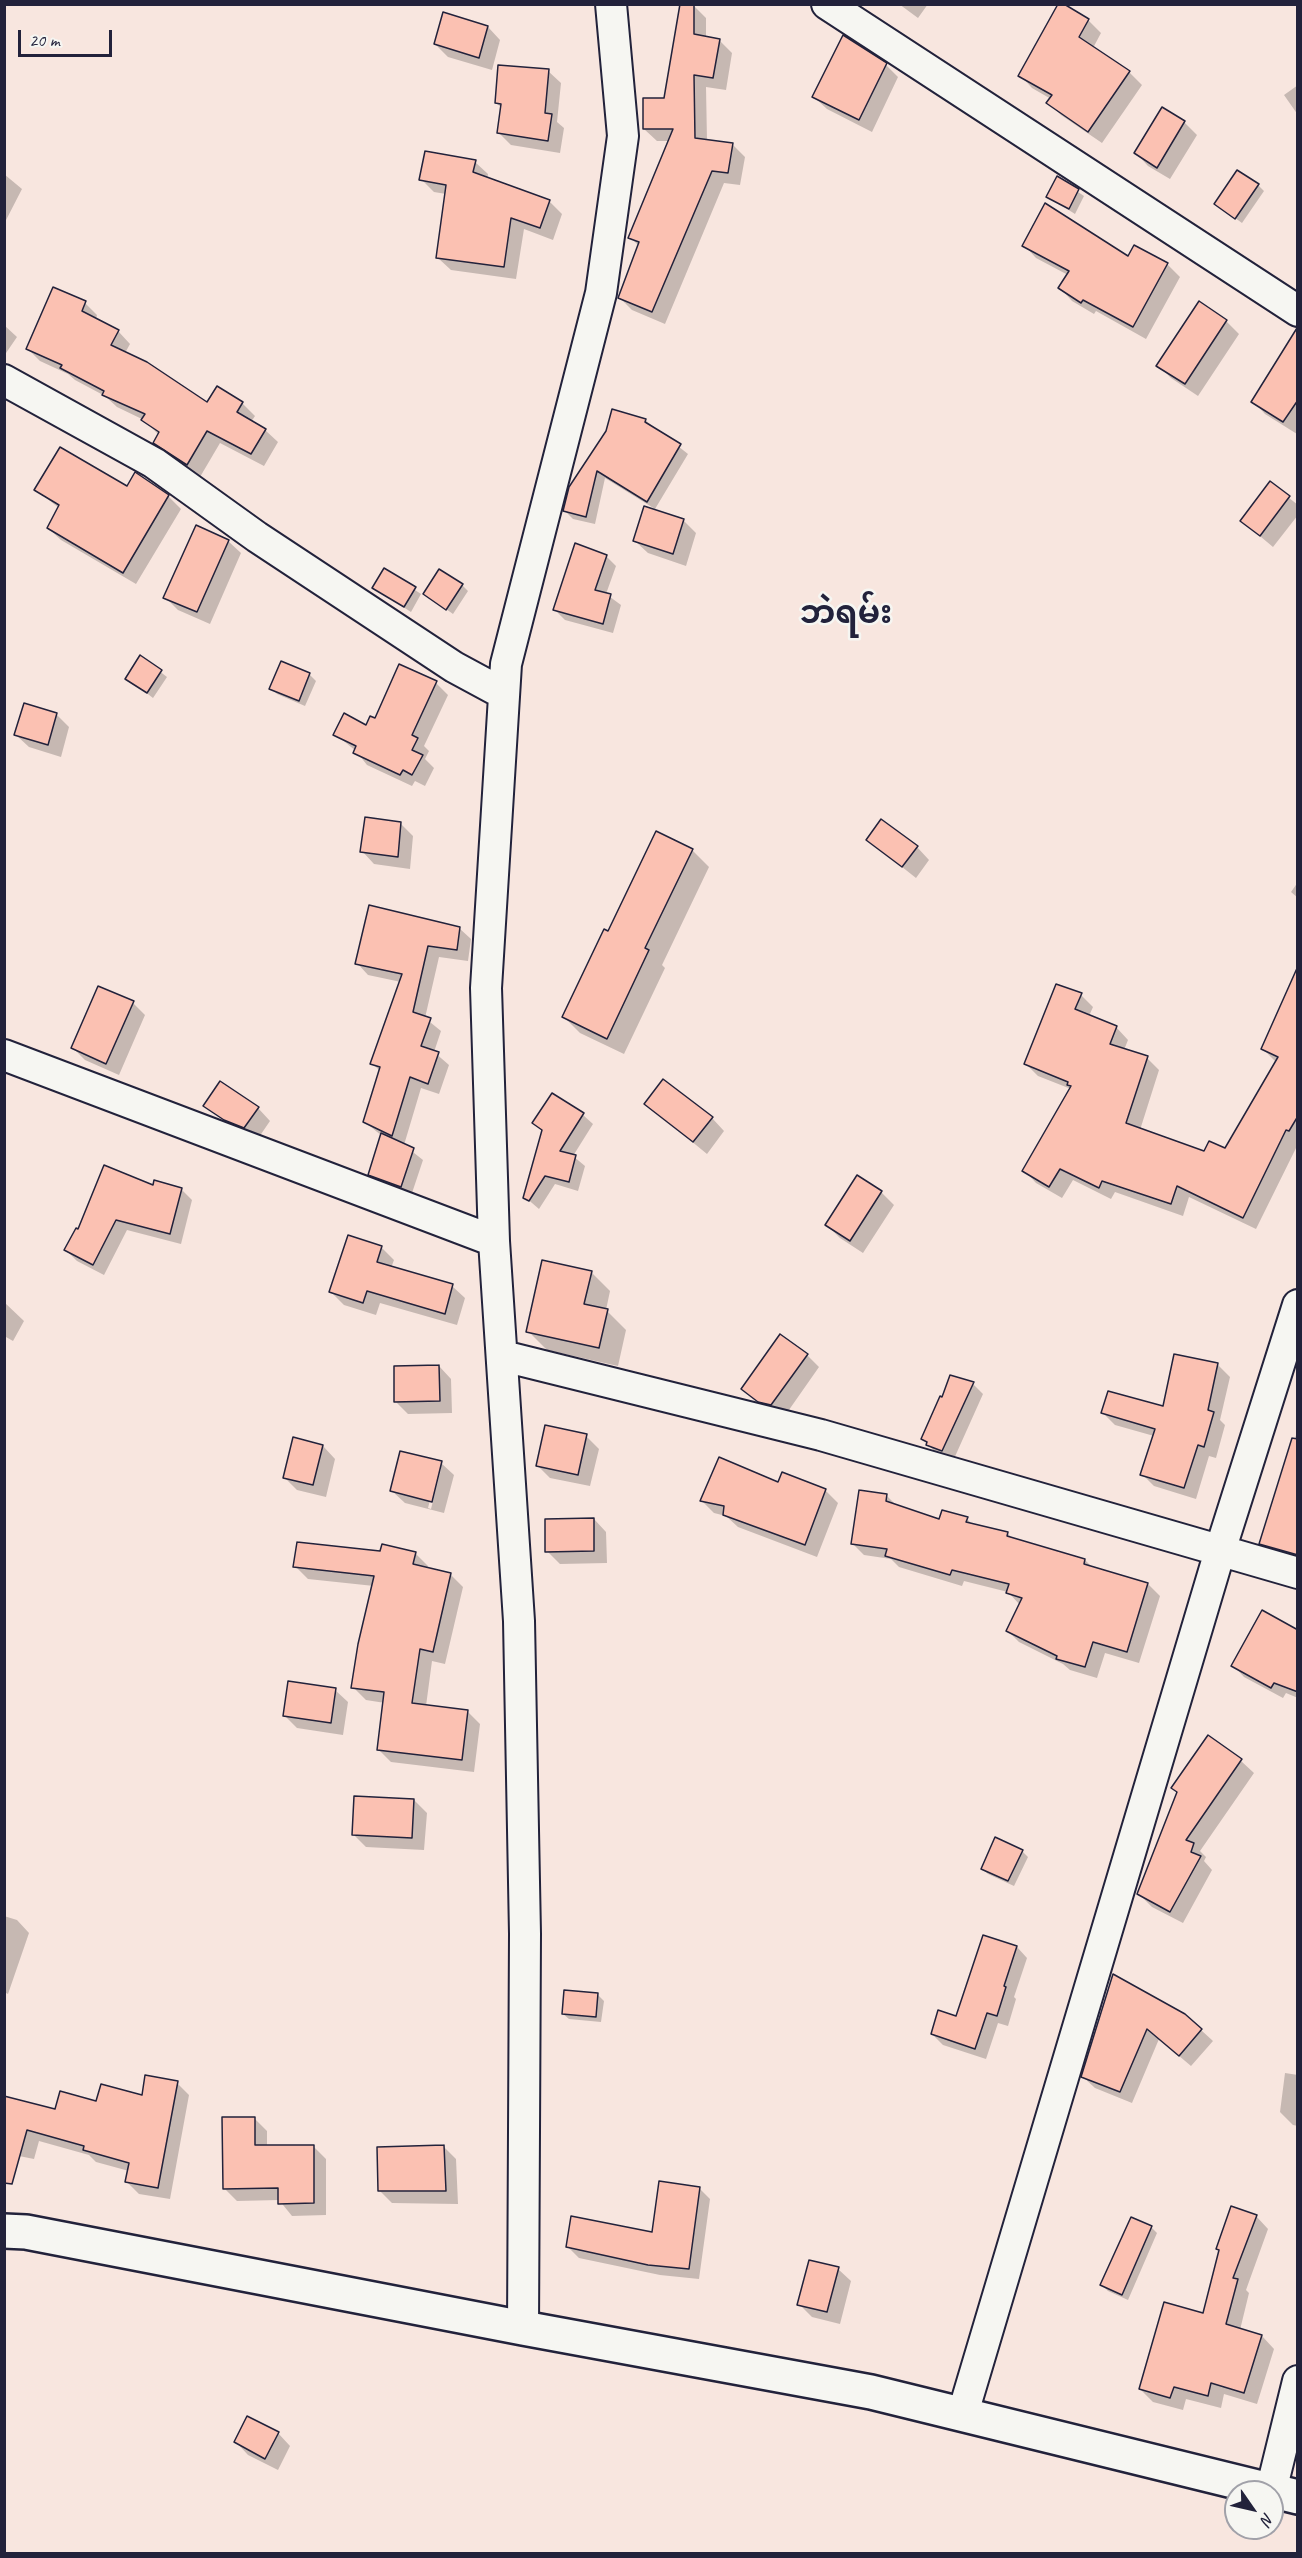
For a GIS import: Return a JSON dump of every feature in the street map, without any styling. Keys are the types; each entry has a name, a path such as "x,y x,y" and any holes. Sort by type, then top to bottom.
{"highway":[{"path":"4,2231 26,2232 523,2328 871,2392 1229,2480"}],"street":[{"path":"523,2328 525,1934 519,1632 494,1241 486,988 506,664 601,293 623,136 611,4"},
{"path":"827,4 1298,311"},
{"path":"4,380 154,464 267,543 454,667 504,694"},
{"path":"8,1065 494,1241"},
{"path":"963,2413 1220,1551 1298,1305"},
{"path":"502,1356 822,1435 1298,1573"},
{"path":"1284,2494 1298,2381"}],"building":[{"path":"680,4 694,4 694,34 720,39 713,78 694,75 695,138 733,143 728,173 712,171 652,312 618,298 639,242 628,238 673,129 643,129 643,98 664,98"},
{"path":"1058,4 1064,4 1089,19 1079,37 1130,71 1088,132 1046,103 1052,95 1018,76"},
{"path":"443,12 488,26 479,58 434,44"},
{"path":"843,35 887,63 859,120 812,97"},
{"path":"498,65 549,69 545,113 552,114 548,141 497,133 501,104 495,103"},
{"path":"1162,107 1185,121 1157,168 1134,153"},
{"path":"425,151 476,160 473,172 550,200 540,228 511,218 504,267 436,258 446,185 419,180"},
{"path":"1237,170 1259,184 1235,219 1214,204"},
{"path":"1057,176 1079,189 1069,209 1046,197"},
{"path":"1045,203 1128,256 1134,245 1168,263 1133,327 1083,300 1081,303 1058,288 1069,271 1022,246"},
{"path":"53,287 86,301 82,311 119,330 111,345 147,362 207,402 217,386 243,402 237,412 266,429 251,454 207,431 187,465 153,443 159,432 141,420 145,414 102,395 104,391 60,368 62,365 26,349"},
{"path":"1199,301 1227,320 1185,384 1156,366"},
{"path":"1297,328 1298,400 1283,422 1251,402"},
{"path":"612,409 646,419 645,422 681,444 647,502 597,471 586,517 563,511 569,487 606,431"},
{"path":"60,447 127,486 135,472 169,495 123,573 47,528 59,505 34,490"},
{"path":"1270,481 1290,496 1260,536 1240,521"},
{"path":"644,506 684,519 673,554 633,541"},
{"path":"196,525 229,540 197,612 163,598"},
{"path":"575,543 607,555 595,590 611,594 603,624 553,610"},
{"path":"384,568 416,587 404,607 372,588"},
{"path":"439,569 463,584 446,610 423,594"},
{"path":"140,655 162,670 147,693 125,679"},
{"path":"281,661 310,673 299,701 269,689"},
{"path":"399,664 437,681 412,735 418,738 412,750 423,755 412,775 403,770 400,775 353,753 356,746 333,735 344,713 366,725 370,716 375,718"},
{"path":"24,703 57,713 48,745 14,735"},
{"path":"365,817 401,822 398,857 360,852"},
{"path":"881,819 918,846 902,867 866,840"},
{"path":"656,831 693,849 645,948 649,950 607,1039 562,1017 604,929 608,931"},
{"path":"369,905 460,927 457,950 428,946 413,1012 431,1018 421,1046 439,1052 428,1084 410,1077 392,1136 363,1122 380,1067 370,1064 402,974 355,964"},
{"path":"1298,966 1298,1116 1289,1131 1286,1130 1243,1218 1177,1186 1171,1204 1102,1181 1099,1188 1060,1169 1049,1187 1022,1171 1071,1086 1067,1085 1068,1082 1024,1064 1056,984 1082,993 1075,1009 1117,1026 1110,1044 1148,1056 1126,1123 1204,1151 1209,1141 1225,1148 1278,1057 1261,1049"},
{"path":"98,986 134,1001 106,1064 71,1048"},
{"path":"663,1079 713,1117 693,1142 644,1104"},
{"path":"220,1081 259,1107 244,1128 224,1120 203,1106"},
{"path":"552,1093 584,1113 560,1151 576,1155 569,1182 545,1176 529,1201 523,1198 542,1130 532,1123"},
{"path":"381,1133 414,1148 401,1187 368,1175"},
{"path":"104,1165 153,1185 154,1180 182,1188 170,1234 116,1220 93,1265 64,1250 76,1228 78,1229"},
{"path":"857,1175 882,1191 850,1241 825,1225"},
{"path":"348,1235 382,1246 377,1262 453,1284 445,1314 367,1291 363,1303 329,1292"},
{"path":"542,1260 592,1271 584,1304 608,1309 599,1348 526,1332"},
{"path":"780,1334 808,1354 771,1405 758,1402 741,1389"},
{"path":"1174,1354 1218,1363 1208,1410 1214,1412 1204,1447 1198,1445 1184,1488 1140,1475 1155,1429 1101,1413 1108,1391 1163,1406"},
{"path":"439,1365 440,1401 394,1402 394,1366"},
{"path":"950,1375 974,1382 942,1451 926,1445 927,1442 921,1439"},
{"path":"545,1425 587,1434 578,1475 536,1466"},
{"path":"293,1437 323,1445 313,1485 283,1478"},
{"path":"1292,1438 1298,1439 1298,1555 1259,1544"},
{"path":"400,1451 442,1461 432,1502 390,1491"},
{"path":"719,1457 778,1482 782,1472 826,1489 805,1545 723,1515 724,1506 700,1501"},
{"path":"859,1490 887,1494 886,1501 939,1519 942,1510 968,1517 966,1522 1008,1532 1007,1536 1085,1559 1084,1564 1148,1583 1127,1652 1093,1642 1085,1667 1056,1659 1057,1656 1006,1631 1022,1598 1006,1593 1009,1584 952,1570 950,1575 885,1556 887,1549 851,1544"},
{"path":"594,1518 594,1551 545,1552 545,1519"},
{"path":"297,1542 380,1551 382,1544 416,1552 413,1564 451,1573 433,1652 420,1649 412,1703 468,1710 462,1760 377,1750 384,1692 351,1688 358,1644 374,1576 293,1567"},
{"path":"1262,1610 1298,1630 1298,1692 1274,1683 1271,1688 1231,1666"},
{"path":"288,1681 336,1688 331,1723 283,1716"},
{"path":"1208,1735 1242,1759 1186,1840 1194,1843 1191,1852 1201,1856 1170,1912 1137,1894 1177,1792 1171,1788"},
{"path":"354,1796 414,1799 412,1838 352,1835"},
{"path":"995,1837 1023,1850 1008,1881 981,1869"},
{"path":"983,1935 1017,1946 997,2016 987,2013 975,2049 931,2034 938,2010 956,2016"},
{"path":"1113,1974 1185,2014 1202,2029 1179,2056 1147,2029 1120,2092 1081,2077"},
{"path":"564,1990 598,1993 596,2017 562,2014"},
{"path":"145,2075 178,2081 158,2188 125,2182 129,2163 83,2150 84,2146 27,2130 12,2184 4,2183 4,2096 55,2109 60,2091 96,2101 101,2084 142,2095"},
{"path":"222,2117 255,2117 255,2145 314,2145 314,2203 278,2204 278,2188 223,2189"},
{"path":"444,2145 446,2191 378,2191 377,2147"},
{"path":"659,2181 700,2187 689,2269 648,2265 566,2247 571,2216 652,2232"},
{"path":"1231,2206 1257,2215 1233,2278 1238,2279 1226,2324 1262,2335 1244,2393 1211,2383 1208,2396 1174,2387 1170,2398 1139,2389 1164,2302 1203,2313 1219,2250 1216,2249"},
{"path":"1131,2217 1152,2226 1122,2295 1100,2285"},
{"path":"809,2260 839,2267 827,2312 797,2305"},
{"path":"247,2416 279,2432 265,2459 234,2442"}],"district":[{"name":"ဘဲရမ်း","path":"846,615"}]}
